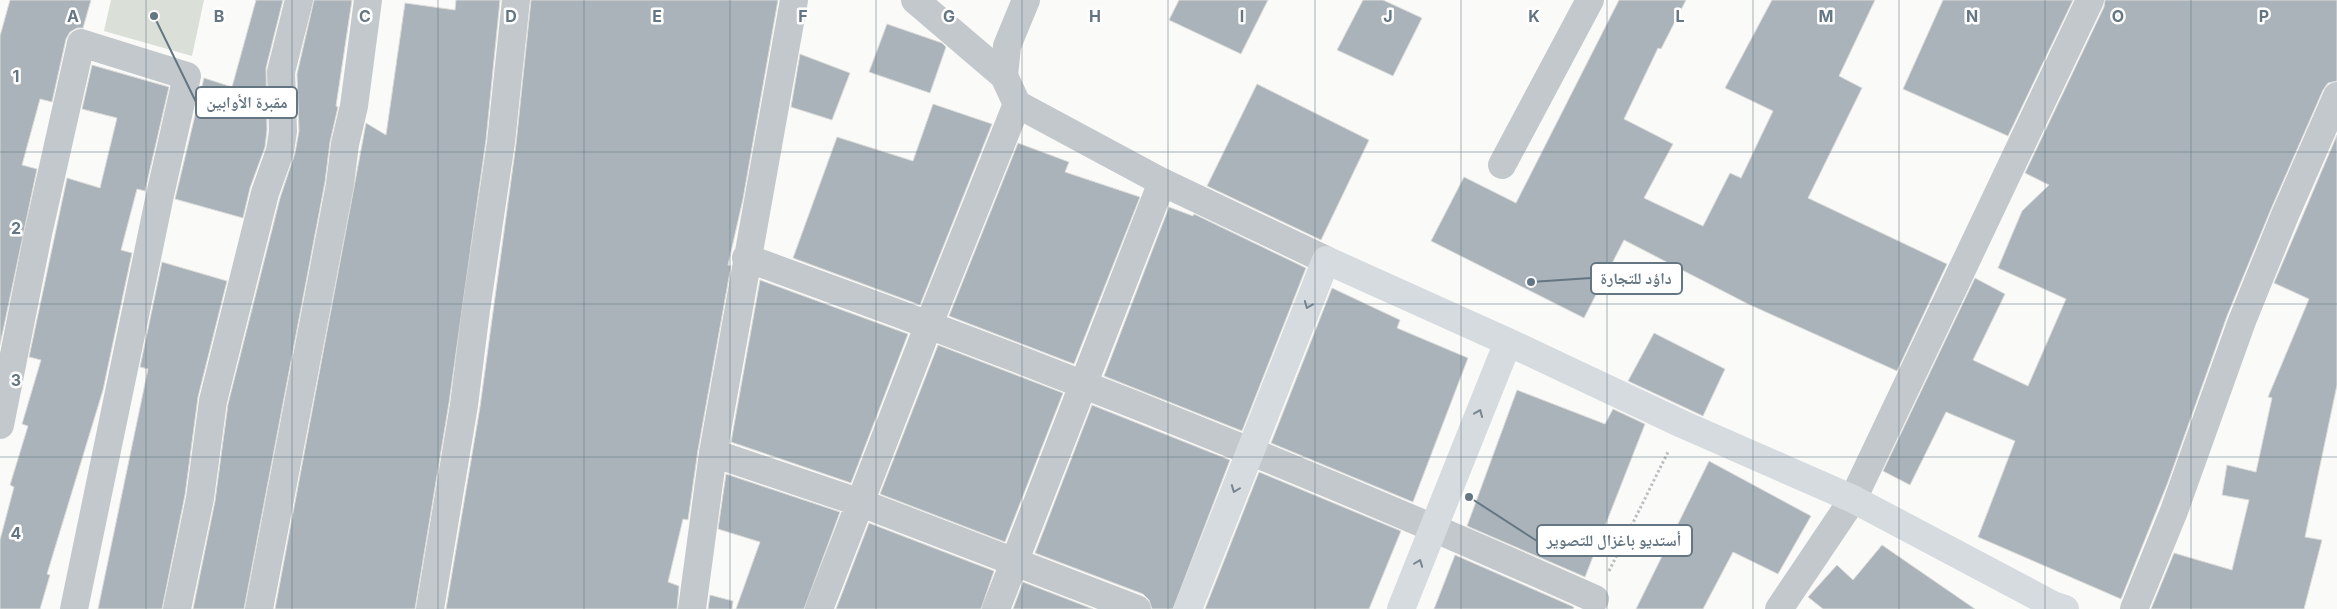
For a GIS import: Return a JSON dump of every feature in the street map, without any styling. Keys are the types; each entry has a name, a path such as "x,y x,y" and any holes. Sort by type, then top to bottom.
{"main road":[{"path":"1188,609 1326,260 1508,342 1682,424 1853,499 2053,605 2065,609"},
{"path":"1401,609 1508,342"}],"street":[{"path":"177,609 200,498 213,401 265,193 280,151 283,131 281,72 299,0"},
{"path":"259,609 340,184 345,144 354,106 368,0"},
{"path":"430,609 464,405 501,142 516,0"},
{"path":"692,609 713,453 746,258 794,0"},
{"path":"915,0 1004,76 1017,104 1162,182 1326,260"},
{"path":"1004,76 1007,46 1026,0"},
{"path":"1502,165 1590,0"},
{"path":"1779,609 1853,499 2090,0"},
{"path":"0,425 38,234 81,43 187,76 160,195 74,609"},
{"path":"2134,609 2174,511 2242,321 2285,215 2337,96"},
{"path":"819,609 929,324 1017,104"},
{"path":"996,609 1082,383 1162,182"},
{"path":"746,258 929,324 1250,450 1433,526 1595,599"},
{"path":"713,453 861,503 1137,609"}],"path":[{"path":"1595,599 1682,424"}],"shaded area":[{"path":"111,0 204,0 192,56 104,31"}],"building":[{"path":"10,0 91,0 83,28 77,28 70,32 66,39 52,102 40,99 22,165 37,169 0,345 0,36"},
{"path":"256,0 283,0 266,68 267,130 265,147 250,188 243,218 175,199 204,78 232,87"},
{"path":"314,0 352,0 336,106 338,107 330,142 325,182 244,609 193,609 215,501 228,404 280,198 295,153 299,131 297,74"},
{"path":"456,0 500,0 486,140 449,403 415,609 275,609 366,123 386,135 405,3 455,10"},
{"path":"531,0 778,0 743,199 728,265 731,266 698,450 688,520 683,519 668,582 679,586 677,609 446,609 480,407 516,144"},
{"path":"1179,0 1268,0 1241,54 1169,20"},
{"path":"1363,0 1383,0 1422,18 1393,76 1337,50"},
{"path":"1619,0 1686,0 1661,49 1658,48 1624,119 1673,144 1644,198 1703,226 1730,173 1741,178 1773,111 1725,88 1772,0 1875,0 1839,76 1862,88 1808,198 1947,264 1897,371 1748,304 1624,240 1584,318 1431,241 1464,177 1516,203"},
{"path":"1943,0 2073,0 2008,136 1903,89"},
{"path":"2105,0 2337,0 2337,81 2328,83 2323,90 2271,209 2227,316 2168,482 2121,599 1978,537 2015,441 1946,412 1910,485 1883,471 1975,278 2005,294 1973,360 2028,386 2066,299 1998,268 2022,211 2049,185 2025,173 2104,7"},
{"path":"887,24 942,43 946,47 930,93 869,72"},
{"path":"800,54 850,73 832,120 791,107"},
{"path":"92,65 169,87 145,191 137,189 121,250 132,253 103,390 47,574 50,575 40,609 0,609 0,540 14,487 10,485 28,426 22,424 41,360 29,357 67,178 100,188 117,118 82,109"},
{"path":"1257,84 1369,140 1321,240 1207,186"},
{"path":"933,104 992,124 920,305 793,258 837,137 913,161"},
{"path":"2337,135 2337,385 2305,537 2322,540 2304,609 2151,609 2174,553 2232,570 2249,500 2222,495 2227,465 2256,472 2272,398 2268,397 2309,299 2274,283"},
{"path":"1018,143 1069,162 1065,172 1140,197 1074,364 949,316"},
{"path":"1169,207 1193,216 1194,214 1306,268 1242,431 1104,376"},
{"path":"162,262 227,281 198,397 185,495 162,609 98,609 148,369 140,367"},
{"path":"760,280 908,334 851,483 731,442"},
{"path":"1332,288 1400,320 1397,328 1468,358 1413,502 1271,443"},
{"path":"1654,333 1725,369 1703,416 1628,381"},
{"path":"938,345 1063,393 1005,542 880,494"},
{"path":"1517,390 1605,424 1613,409 1645,424 1585,577 1467,526"},
{"path":"1092,405 1230,460 1173,609 1152,609 1149,600 1143,594 1035,553"},
{"path":"1709,461 1811,516 1778,574 1733,552 1703,609 1636,609"},
{"path":"1259,472 1401,531 1369,609 1205,609"},
{"path":"726,474 840,512 804,609 736,609 760,542 718,529"},
{"path":"869,523 994,571 981,609 836,609"},
{"path":"1882,545 1975,609 1823,609 1808,597 1837,565 1853,580"},
{"path":"1455,555 1574,607 1573,609 1434,609"},
{"path":"1023,582 1093,609 1013,609"},
{"path":"710,595 733,601 732,609 708,609"}],"place":[{"name":"مقبرة الأوابين","path":"154,16"},
{"name":"داؤد للتجارة","path":"1531,282"},
{"name":"أستديو باغزال للتصوير","path":"1469,497"}]}
